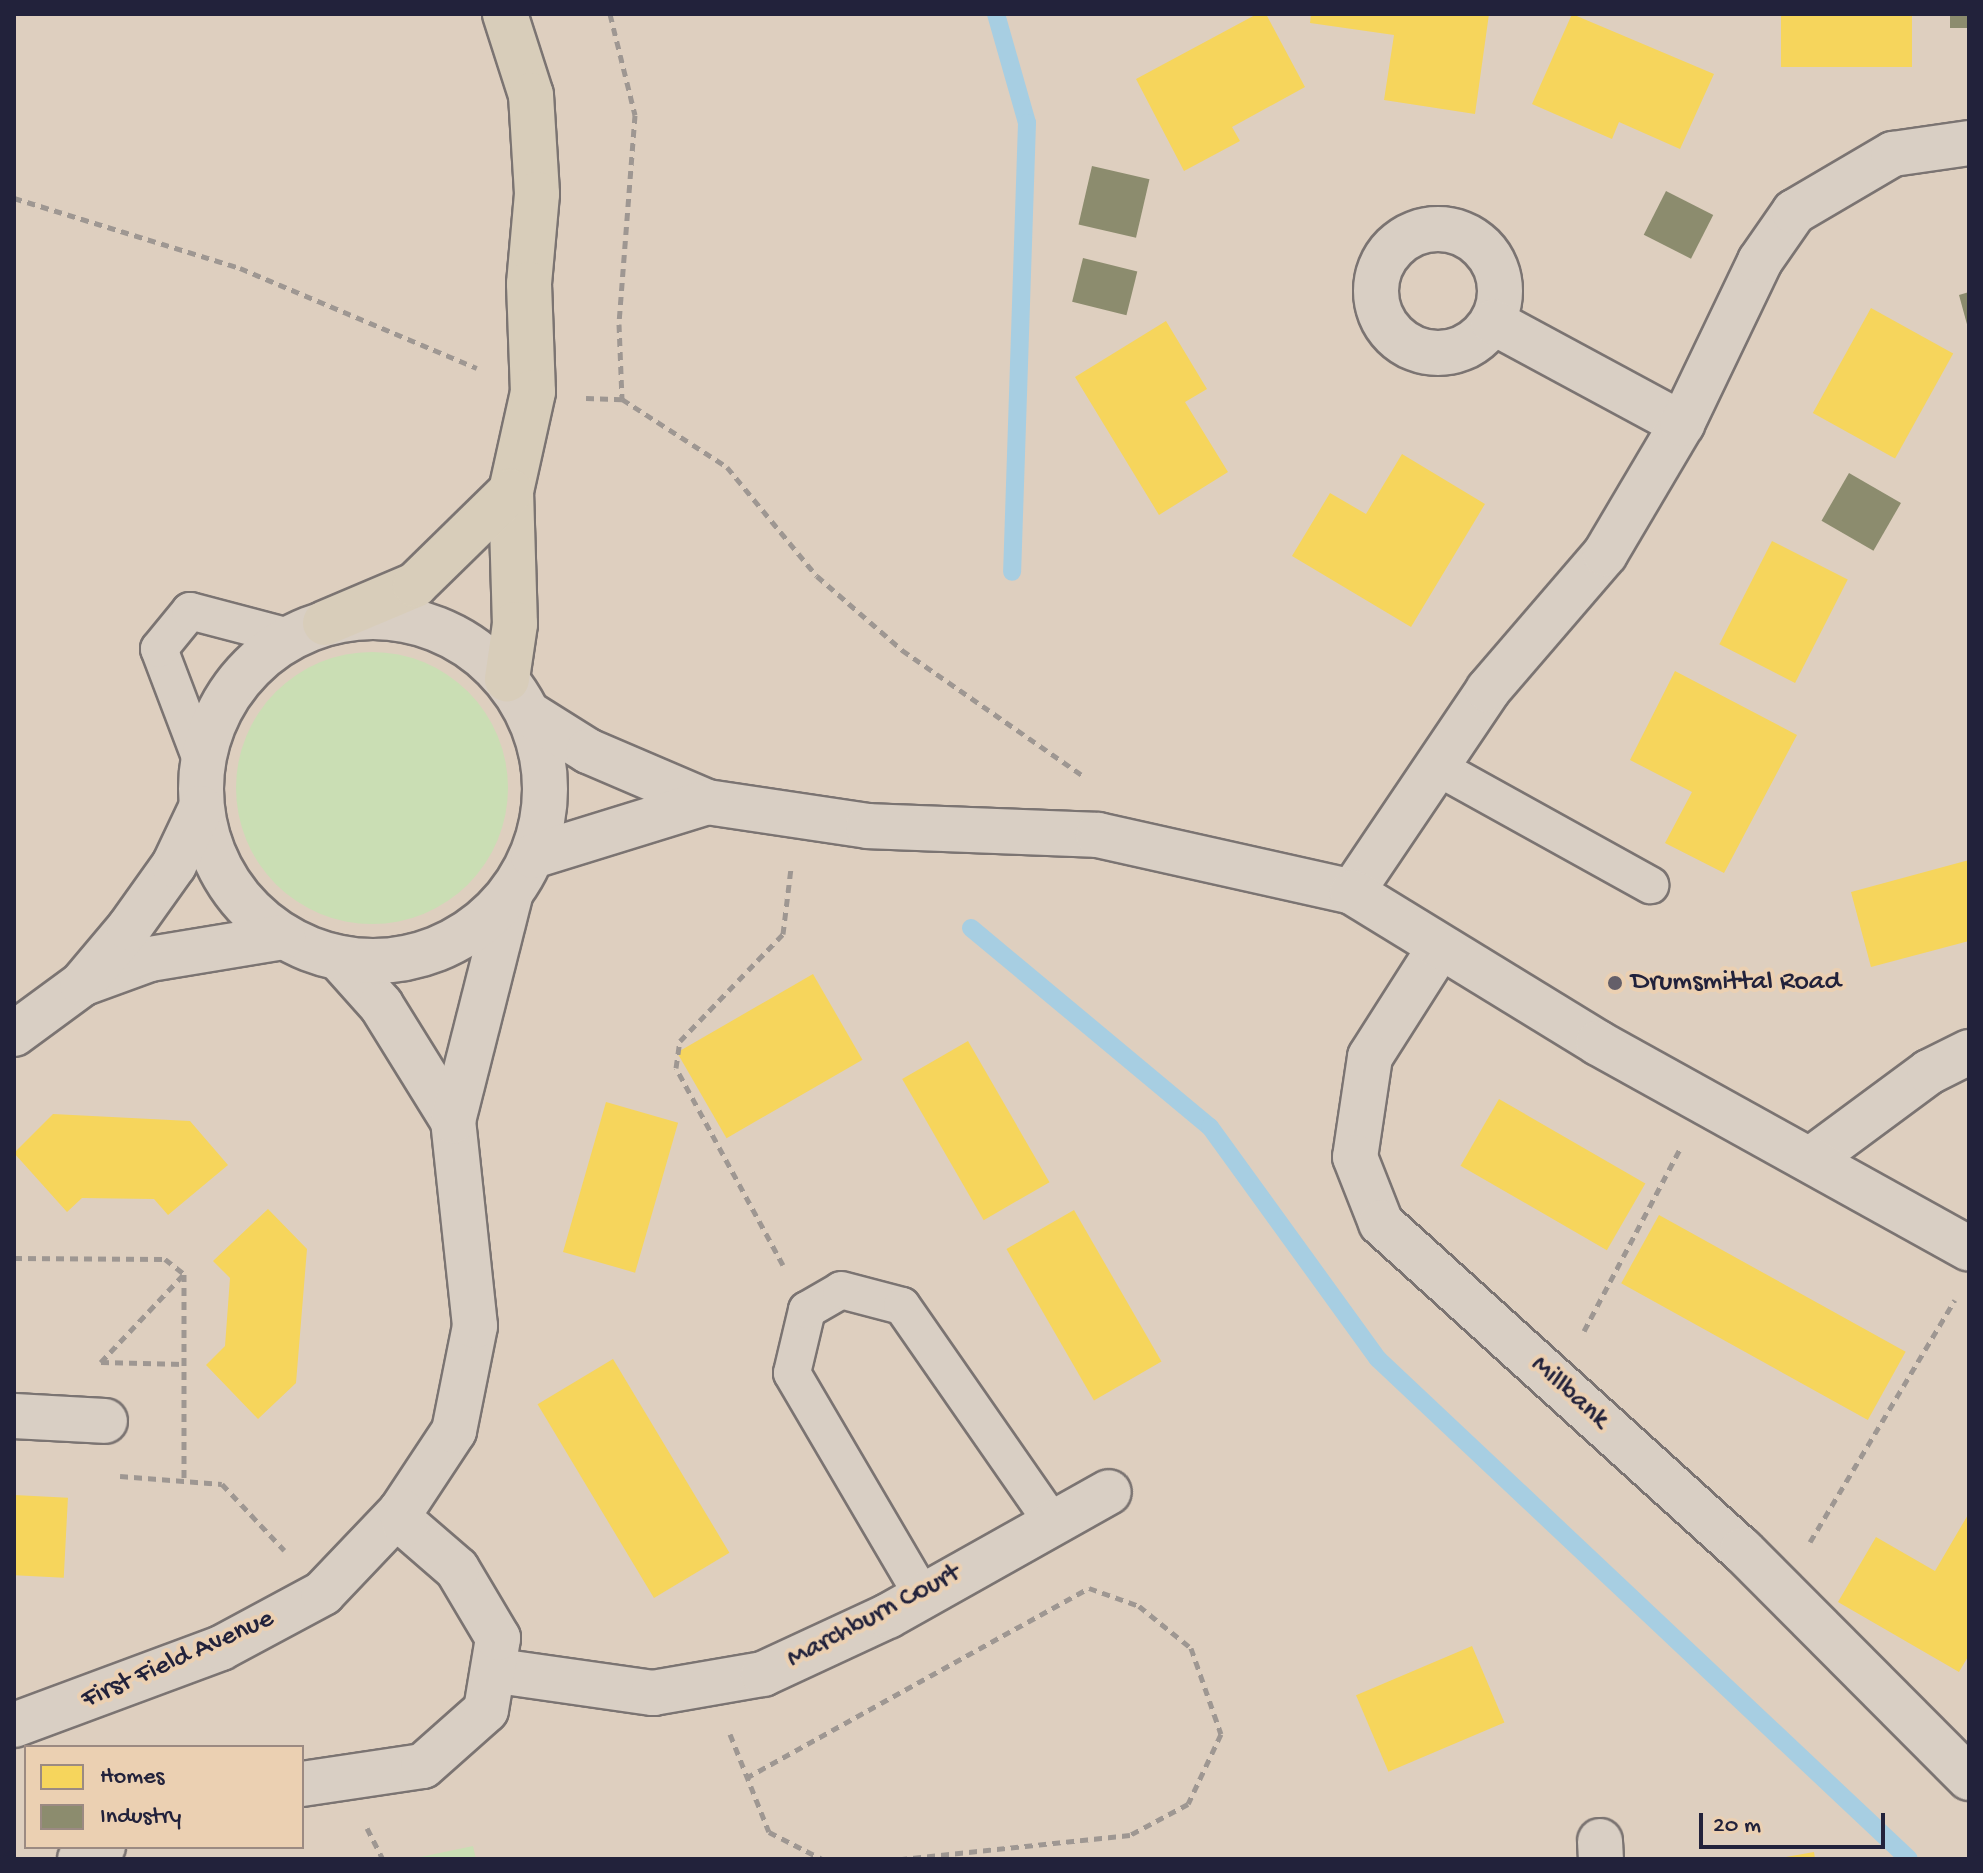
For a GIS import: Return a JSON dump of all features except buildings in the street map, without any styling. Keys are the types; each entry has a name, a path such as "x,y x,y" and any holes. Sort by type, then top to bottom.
{"highway":[{"path":"505,14 531,95 537,194 529,284 533,392 511,491 518,696"},
{"path":"307,630 415,585 511,491"}],"street":[{"path":"1352,892 1488,690 1605,554 1682,424 1760,261 1794,212 1893,154 1969,143"},
{"path":"1493,322 1682,424"},
{"path":"518,696 544,760 545,808 533,856 510,895 475,928 433,951 387,962 339,958 283,937 243,903 215,858 201,808 202,762 218,712 248,669 307,630 374,616 424,624 469,646 518,696 588,751 707,802 868,826 1098,835 1352,892 1704,1102 1969,1249"},
{"path":"533,856 707,802"},
{"path":"14,1034 82,984 174,865 201,808"},
{"name":"First Field Avenue","path":"14,1725 221,1648 323,1593 401,1511 454,1431 475,1326 453,1121 510,895"},
{"path":"82,984 150,959 283,937"},
{"name":"Millbank","path":"1440,947 1370,1057 1355,1157 1381,1223 1782,1590 1969,1778"},
{"name":"First Field Avenue","path":"339,958 381,1005 453,1121"},
{"path":"1810,1160 1929,1072 1969,1052"},
{"path":"14,1416 105,1421"},
{"name":"Marchburn Court","path":"498,1671 653,1693 698,1691 763,1674 1109,1492"},
{"path":"304,1784 423,1766 486,1710 498,1671 498,1638 481,1602 401,1511"},
{"path":"80,1859 99,1849"}],"lane":[{"path":"202,762 159,649 190,611 307,630"},
{"path":"1437,767 1650,885"},
{"path":"921,1593 792,1373 807,1310 841,1290 902,1306 1052,1522"}],"path":[{"path":"610,14 635,115 619,324 622,399 727,467 817,576 902,650 1097,787 1098,835"},
{"path":"14,198 240,268 533,392"},
{"path":"797,816 783,934 680,1041 676,1068 807,1310"},
{"path":"1552,1378 1704,1102"},
{"path":"14,1258 165,1259 184,1274"},
{"path":"184,1274 184,1481"},
{"path":"184,1274 101,1362 184,1364"},
{"path":"1782,1590 1958,1294"},
{"path":"105,1421 108,1475 222,1484 323,1593"},
{"path":"822,1859 769,1832 746,1778 1089,1588 1139,1606 1191,1648 1221,1734 1188,1804 1130,1835 902,1859"}],"green space":[{"path":"372,652 411,658 436,668 468,692 485,713 497,736 505,762 508,788 502,827 492,852 468,884 447,901 424,913 398,921 372,924 333,918 308,908 276,884 259,863 247,840 239,814 236,788 242,749 252,724 276,692 297,675 320,663 346,655"},
{"path":"473,1846 476,1859 411,1859"}],"waterway":[{"path":"996,14 1027,123 1012,572"},
{"path":"971,928 1210,1127 1378,1359 1909,1859"}],"place":[{"name":"Drumsmittal Road","path":"1615,983"}]}
